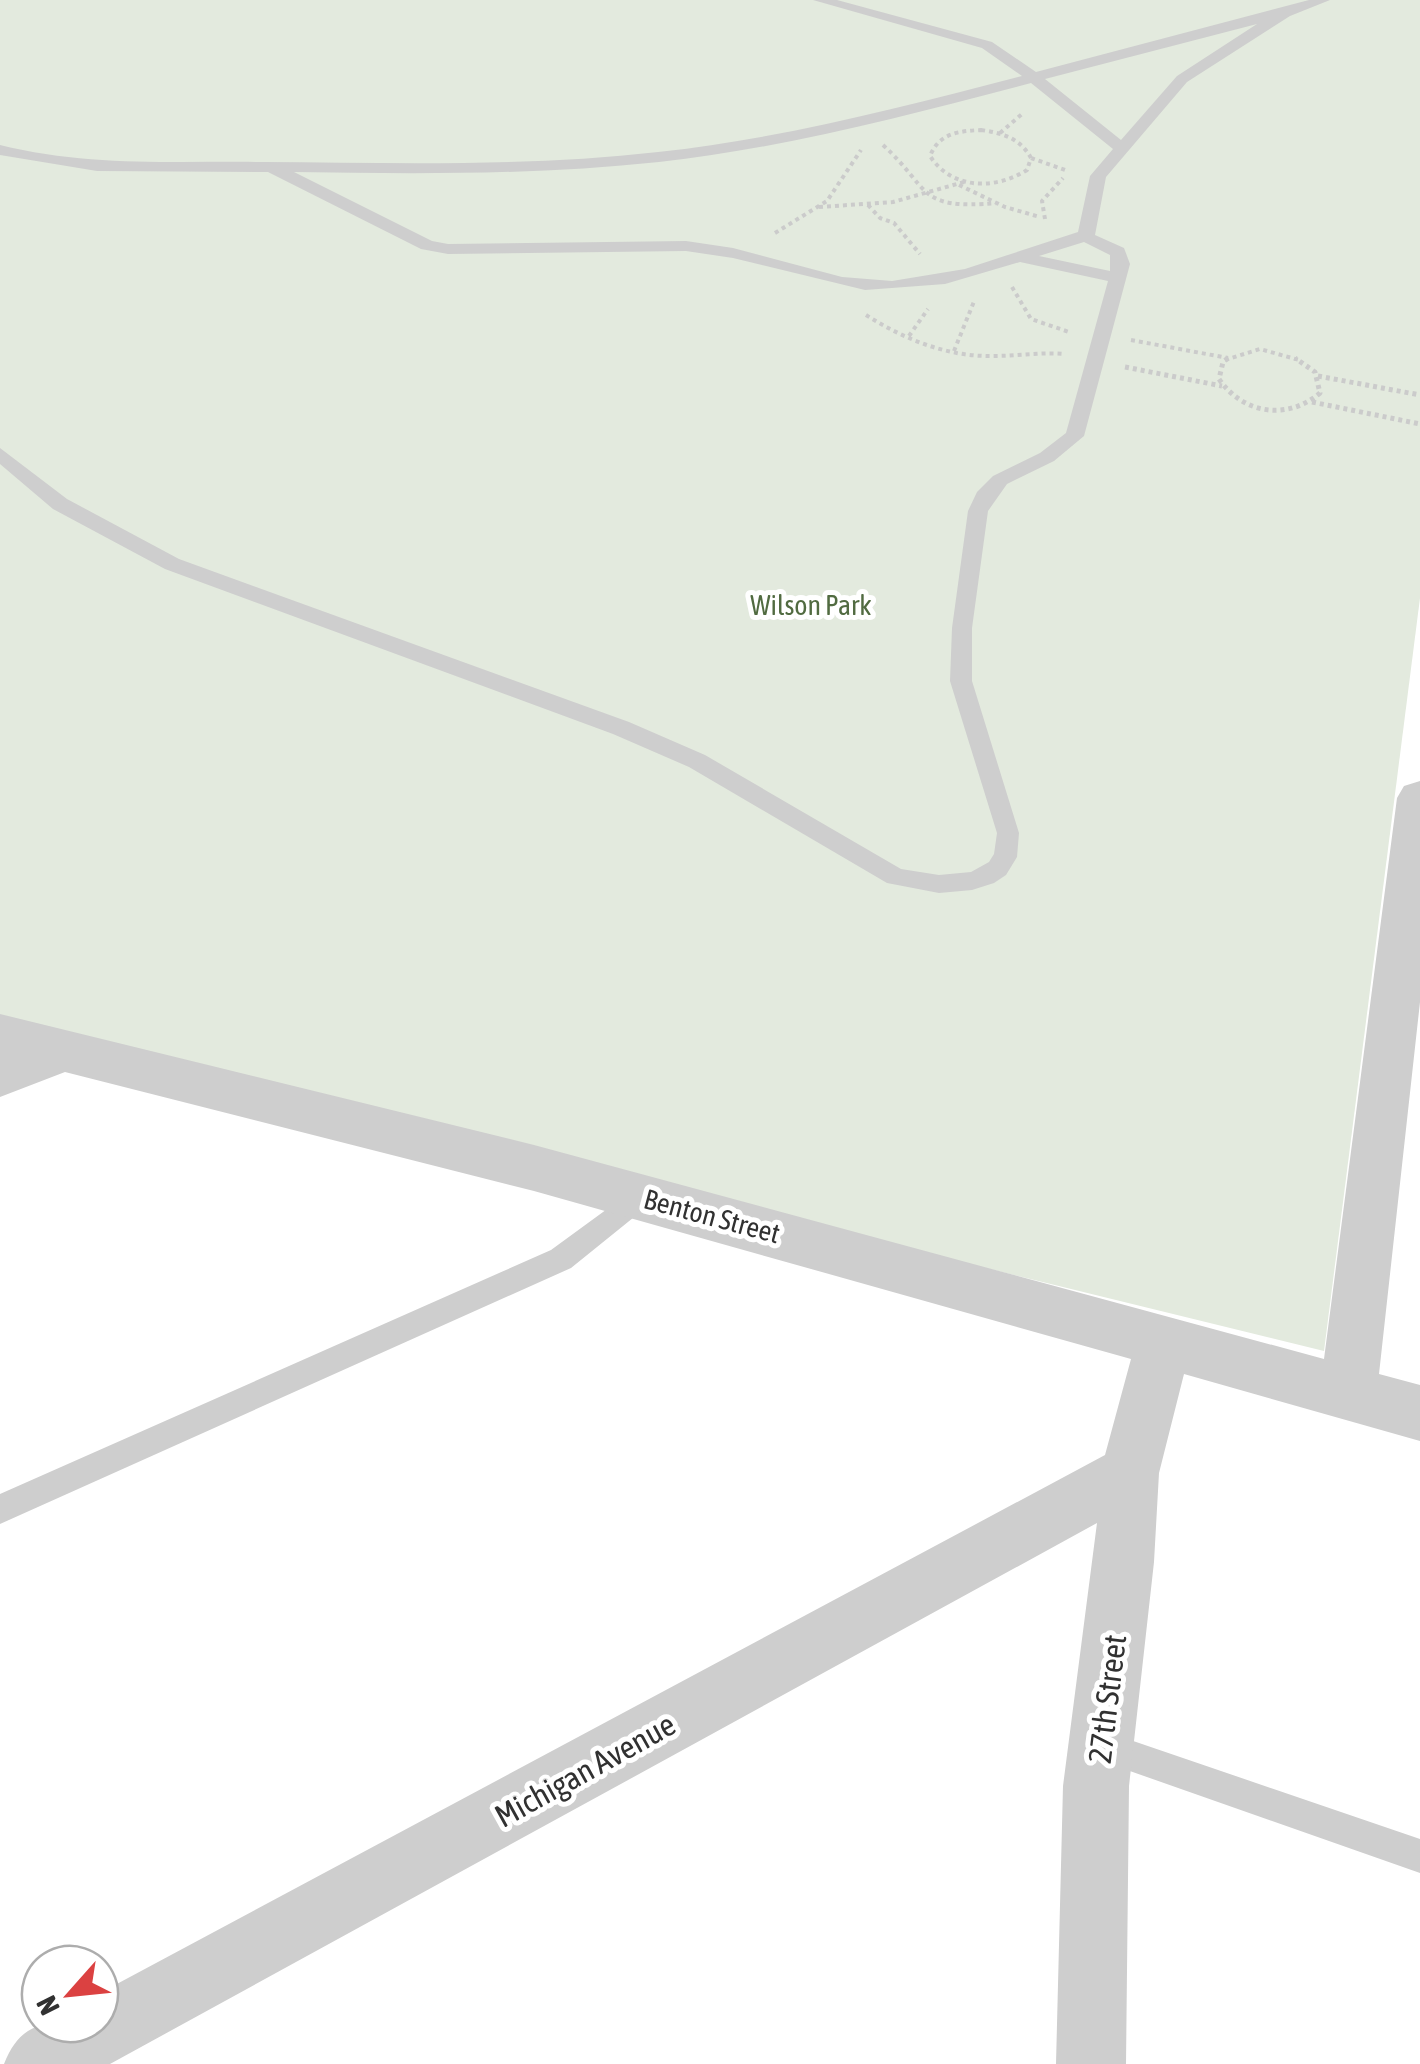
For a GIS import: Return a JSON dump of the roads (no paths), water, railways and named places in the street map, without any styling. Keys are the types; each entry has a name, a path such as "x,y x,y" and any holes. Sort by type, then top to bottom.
{"street":[{"path":"1348,1392 1420,798"},
{"name":"Benton Street","path":"0,1035 640,1197 1420,1413"},
{"path":"0,1076 66,1050"},
{"name":"27th Street","path":"1091,2064 1096,1786 1124,1562 1130,1474 1164,1340"},
{"name":"Michigan Avenue","path":"39,2064 1130,1474"}],"lane":[{"path":"820,0 987,45 1121,148"},
{"path":"0,150 63,165 400,170 606,163 717,149 858,121 1036,79 1323,0"},
{"path":"1086,237 1098,176 1182,79 1285,13"},
{"path":"0,454 60,504 172,564 621,728 696,761 895,877 926,886 942,885 988,875 1005,859 1008,833 962,681 962,628 978,511 984,497 1000,480 1064,448 1076,436 1121,264 1118,252 1086,237 945,279 893,285 831,278 739,252 682,246 448,249 428,245 273,168"},
{"path":"1018,257 1117,278"},
{"path":"0,1509 562,1259 640,1197"},
{"path":"1101,1746 1420,1856"}],"park label":[{"name":"Wilson Park","path":"811,605"}]}
